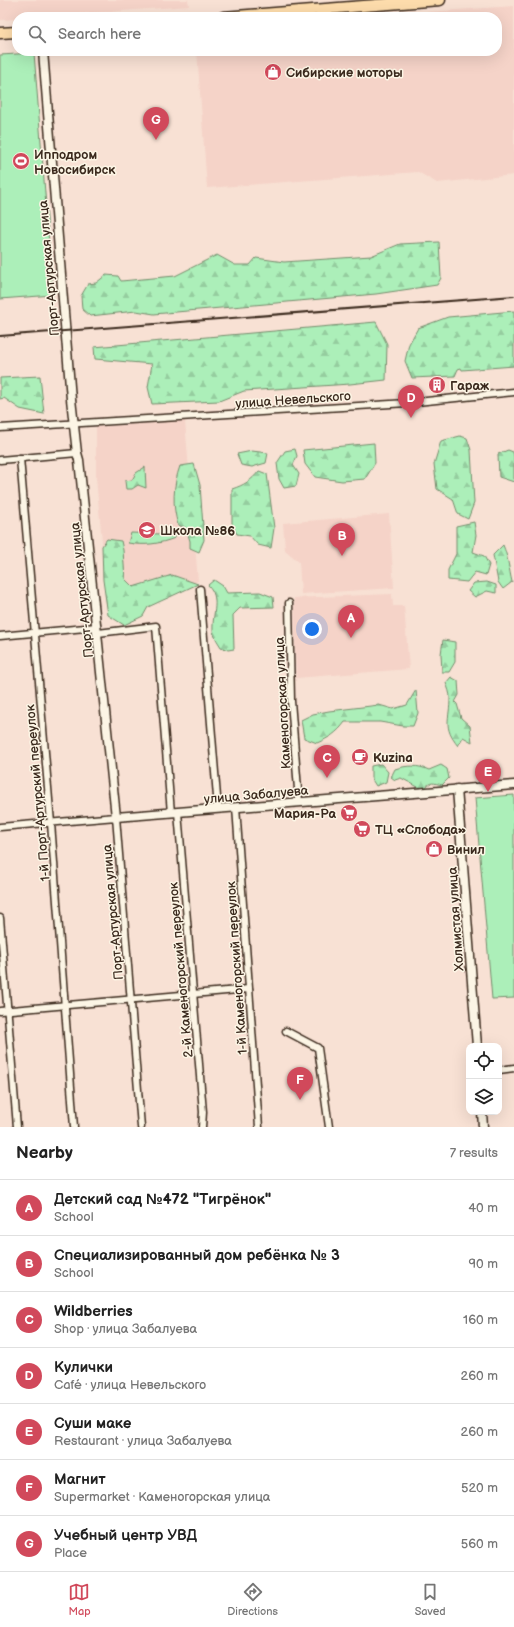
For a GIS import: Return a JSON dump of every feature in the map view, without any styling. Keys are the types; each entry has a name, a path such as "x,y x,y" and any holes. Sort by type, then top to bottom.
{"main road":[{"path":"287,12 440,0"},
{"path":"0,33 12,32"}],"street":[{"name":"Порт-Артурская улица","path":"43,56 73,423 79,460 116,817 141,1127"},
{"name":"улица Невельского","path":"0,428 407,403 514,392"},
{"path":"0,460 77,453"},
{"name":"1-й Порт-Артурский переулок","path":"20,458 66,1006 74,1127"},
{"path":"200,589 218,809"},
{"name":"Каменогорская улица","path":"289,602 291,701 299,802"},
{"name":"2-й Каменогорский переулок","path":"97,630 156,626 203,1112 202,1127"},
{"path":"0,636 97,630"},
{"name":"улица Забалуева","path":"0,827 514,785"},
{"name":"Холмистая улица","path":"457,789 477,1043"},
{"name":"1-й Каменогорский переулок","path":"236,807 260,1127"},
{"path":"0,918 17,1127"},
{"path":"0,1012 249,989"},
{"path":"286,1031 318,1048 329,1127"},
{"path":"502,1070 514,1068"},
{"path":"482,1115 483,1127"}],"shaded area":[{"path":"0,0 188,0 189,6 107,12 12,12 12,19 0,20"},
{"path":"514,6 514,175 437,183 418,172 207,188 197,56 502,56 502,12 427,12"},
{"name":"Школа №86","path":"185,421 198,581 126,613 109,614 96,478 96,427"},
{"path":"389,514 394,588 301,594 299,562 285,550 283,523"},
{"path":"392,594 393,606 404,606 409,669 296,678 294,598"}],"green space":[{"name":"Ипподром Новосибирск","path":"0,55 34,56 53,295 0,299"},
{"path":"439,242 441,278 437,285 376,294 154,314 136,311 90,316 82,309 81,296 88,284 96,283 106,275 118,276 121,281 175,276 217,255 235,265 250,265 256,258 284,262 371,256 400,244"},
{"path":"514,311 514,366 462,370 461,368 458,369 455,376 412,378 405,361 409,344 418,328 448,317"},
{"path":"376,322 387,344 386,380 350,384 244,391 219,401 152,404 148,387 152,364 95,359 94,347"},
{"path":"40,376 44,414 20,409 4,398 0,399 0,378"},
{"path":"460,436 467,438 471,450 474,503 468,519 458,514 453,499 437,489 434,464 441,441"},
{"path":"374,443 375,463 365,479 342,481 315,477 305,464 303,450"},
{"path":"295,449 297,456 293,465 299,474 296,486 284,488 279,479 277,463 285,451"},
{"path":"508,450 513,452 514,457 514,482 499,477 498,454"},
{"path":"252,451 268,453 266,463 252,467 241,465 237,454"},
{"path":"194,464 200,485 204,540 199,552 190,548 190,541 186,528 178,525 174,503 176,481 180,466"},
{"path":"145,467 146,488 138,485 132,489 126,489 125,481 132,480 136,473"},
{"path":"259,471 267,474 274,528 271,548 258,545 250,536 237,534 232,526 232,489 247,482"},
{"path":"474,522 476,535 473,552 484,556 489,565 486,575 475,572 467,582 448,580 448,570 456,554 456,526"},
{"path":"168,531 176,532 175,538 152,544 128,543 131,533 160,534"},
{"path":"107,539 121,541 125,579 133,587 172,575 198,584 148,607 143,616 124,625 108,615 103,580 102,546"},
{"path":"503,545 512,582 503,589 498,582 493,555"},
{"path":"214,580 223,586 227,593 260,592 273,597 274,607 240,608 233,615 234,649 228,650 221,647 214,634 213,624 215,601 212,590 208,585"},
{"path":"487,582 496,585 496,593 487,591 475,597 468,591 474,583"},
{"path":"443,640 455,642 455,662 449,672 442,672 441,654"},
{"path":"451,677 458,681 459,695 455,702 461,718 470,726 472,742 463,737 458,746 448,728 450,696 446,683"},
{"path":"416,690 418,713 413,726 403,726 380,722 345,722 332,735 317,743 304,738 301,720 313,714 379,705 393,709 407,705"},
{"path":"381,764 388,772 386,782 376,786 371,778 371,766"},
{"path":"441,765 447,769 449,778 442,785 432,783 425,788 418,787 401,778 395,780 391,777 395,769 399,768 417,766 429,770"},
{"path":"514,795 514,998 492,999 475,798"}],"railway":[{"path":"0,336 514,296"}],"place":[{"name":"Сибирские моторы","path":"273,72"},
{"name":"Учебный центр УВД","path":"156,140"},
{"name":"Ипподром Новосибирск","path":"21,161"},
{"name":"Гараж","path":"437,385"},
{"name":"Кулички","path":"411,418"},
{"name":"Школа №86","path":"147,530"},
{"name":"Специализированный дом ребёнка № 3","path":"342,556"},
{"name":"Детский сад №472 \"Тигрёнок\"","path":"351,638"},
{"name":"Kuzina","path":"360,757"},
{"name":"Wildberries","path":"327,778"},
{"name":"Суши маке","path":"488,792"},
{"name":"Мария-Ра","path":"349,813"},
{"name":"ТЦ «Слобода»","path":"362,829"},
{"name":"Винил","path":"434,849"},
{"name":"Магнит","path":"300,1100"}]}
